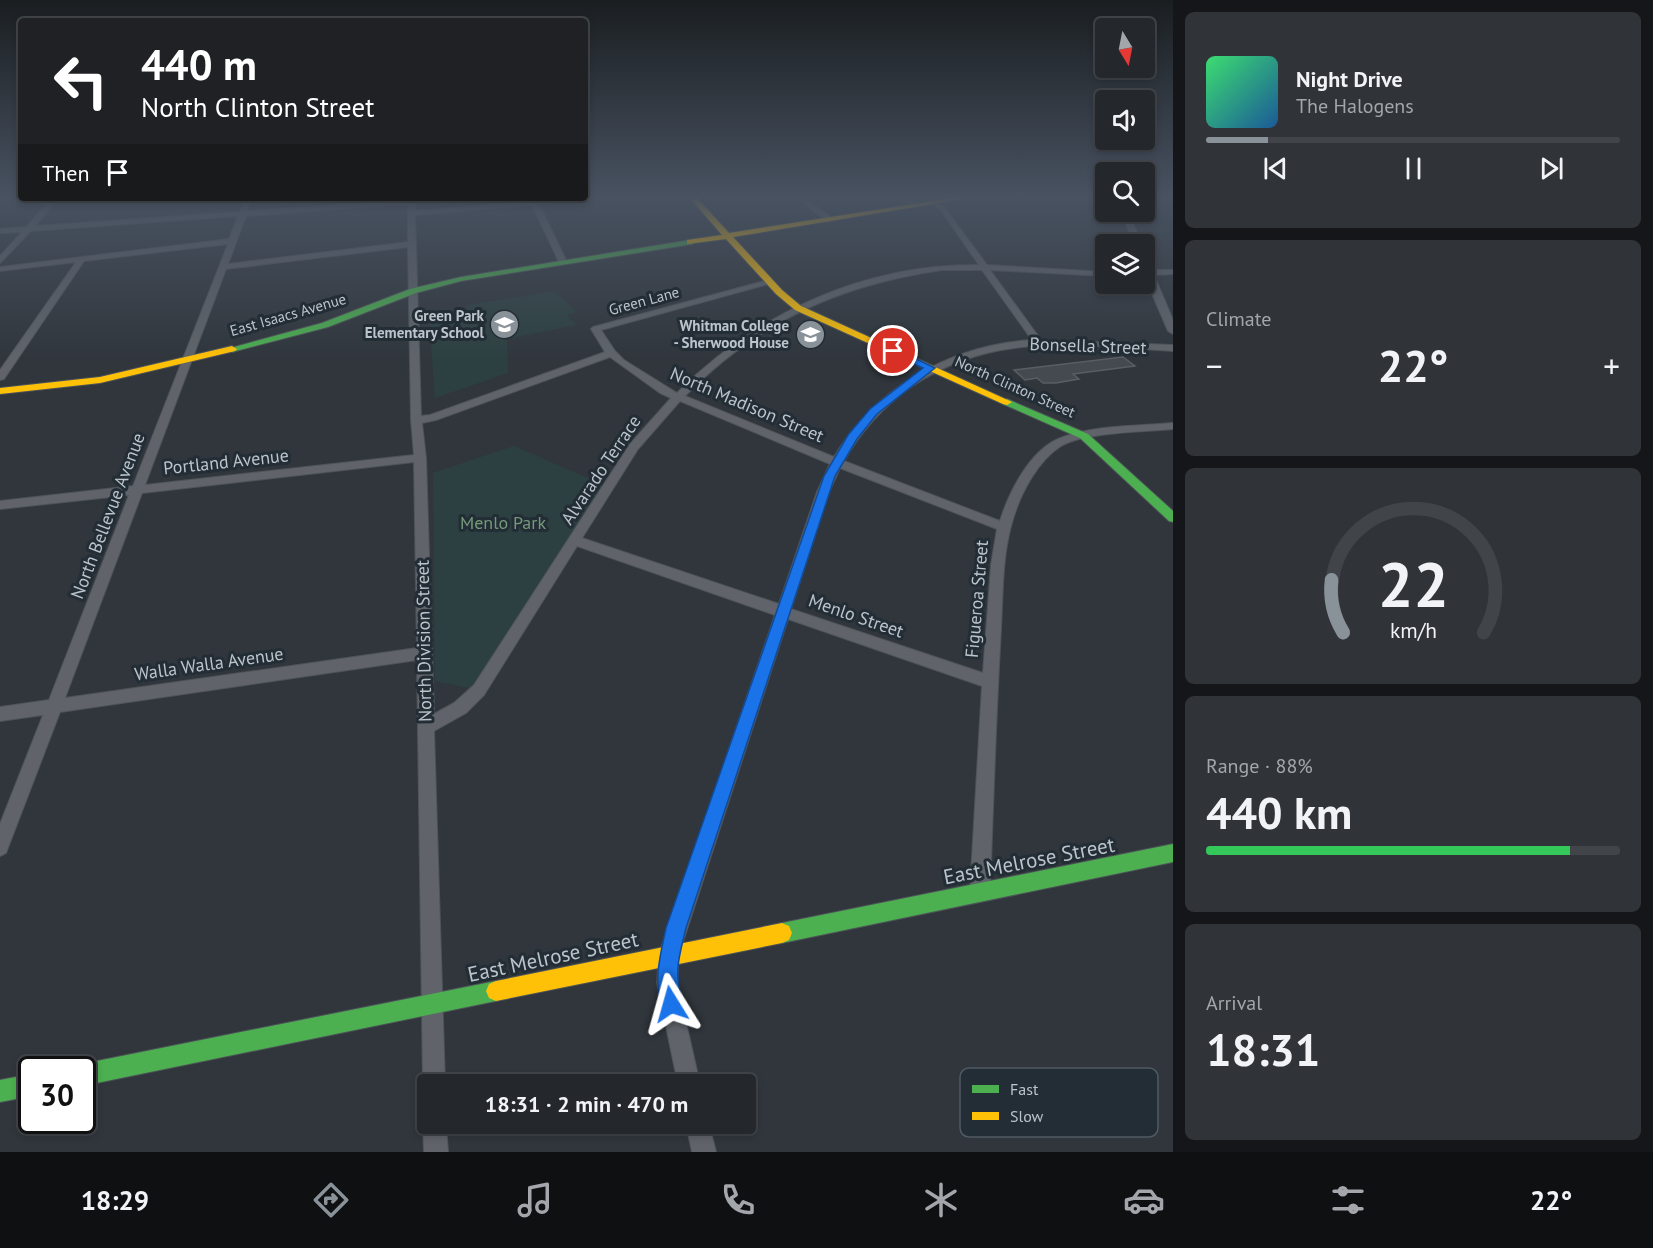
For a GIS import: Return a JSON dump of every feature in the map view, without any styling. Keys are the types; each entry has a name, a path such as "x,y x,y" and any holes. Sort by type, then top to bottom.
{"main road":[{"name":"East Isaacs Avenue","path":"0,391 100,380 325,325 413,291 461,279 634,251"},
{"name":"North Clinton Street","path":"741,251 798,308 1084,436 1173,518"},
{"name":"East Melrose Street","path":"96,1071 1173,854"},
{"path":"0,1091 18,1088"}],"street":[{"path":"0,269 151,251"},
{"name":"North Bellevue Avenue","path":"0,847 228,251"},
{"path":"222,267 357,251"},
{"name":"North Division Street","path":"413,251 434,1074"},
{"path":"558,251 563,262"},
{"path":"972,251 1038,342"},
{"path":"0,377 82,259"},
{"name":"Alvarado Terrace","path":"426,727 460,708 479,690 634,447 702,370 729,349 798,308 866,282 894,275 943,268 984,267 1095,273"},
{"path":"1155,273 1173,272"},
{"name":"Green Lane","path":"596,329 769,281"},
{"path":"1155,291 1173,331"},
{"name":"North Madison Street","path":"596,329 611,353 634,373 677,397 1004,527"},
{"name":"Bonsella Street","path":"687,1074 667,983 669,954 823,492 836,462 852,437 873,412 930,368 983,348 1038,342 1173,348"},
{"path":"416,420 432,418 611,353"},
{"name":"Figueroa Street","path":"980,892 989,682 1004,527 1015,498 1038,463 1059,442 1084,436 1173,426"},
{"name":"Portland Avenue","path":"0,505 420,458"},
{"name":"Menlo Street","path":"573,540 989,682"},
{"name":"Walla Walla Avenue","path":"0,714 423,653"},
{"path":"435,1134 436,1152"},
{"path":"700,1134 704,1152"}],"green space":[{"path":"554,291 577,312 567,315 576,325 507,339 508,373 435,398 429,319 468,313 467,305"},
{"name":"Menlo Park","path":"514,446 608,487 479,690 435,681 433,473"}],"building":[{"path":"1123,357 1135,366 1073,374 1079,379 1056,383 1043,383 1037,378 1025,380 1014,370"}],"traffic: fast":[{"path":"232,349 325,325 413,291 461,279 636,251"},
{"path":"1007,402 1084,436 1173,518"},
{"path":"782,933 1173,853"},
{"path":"96,1072 496,991"},
{"path":"0,1091 18,1088"}],"traffic: slow":[{"path":"741,251 779,292 798,308 1007,402"},
{"path":"0,391 100,380 232,349"},
{"path":"496,991 782,933"}],"place":[{"name":"Green Park Elementary School","path":"505,325"},
{"name":"Whitman College - Sherwood House","path":"810,335"}],"route":[{"path":"671,1004 667,983 669,954 676,928 823,492 836,462 852,437 873,412 930,368 893,351"}]}
